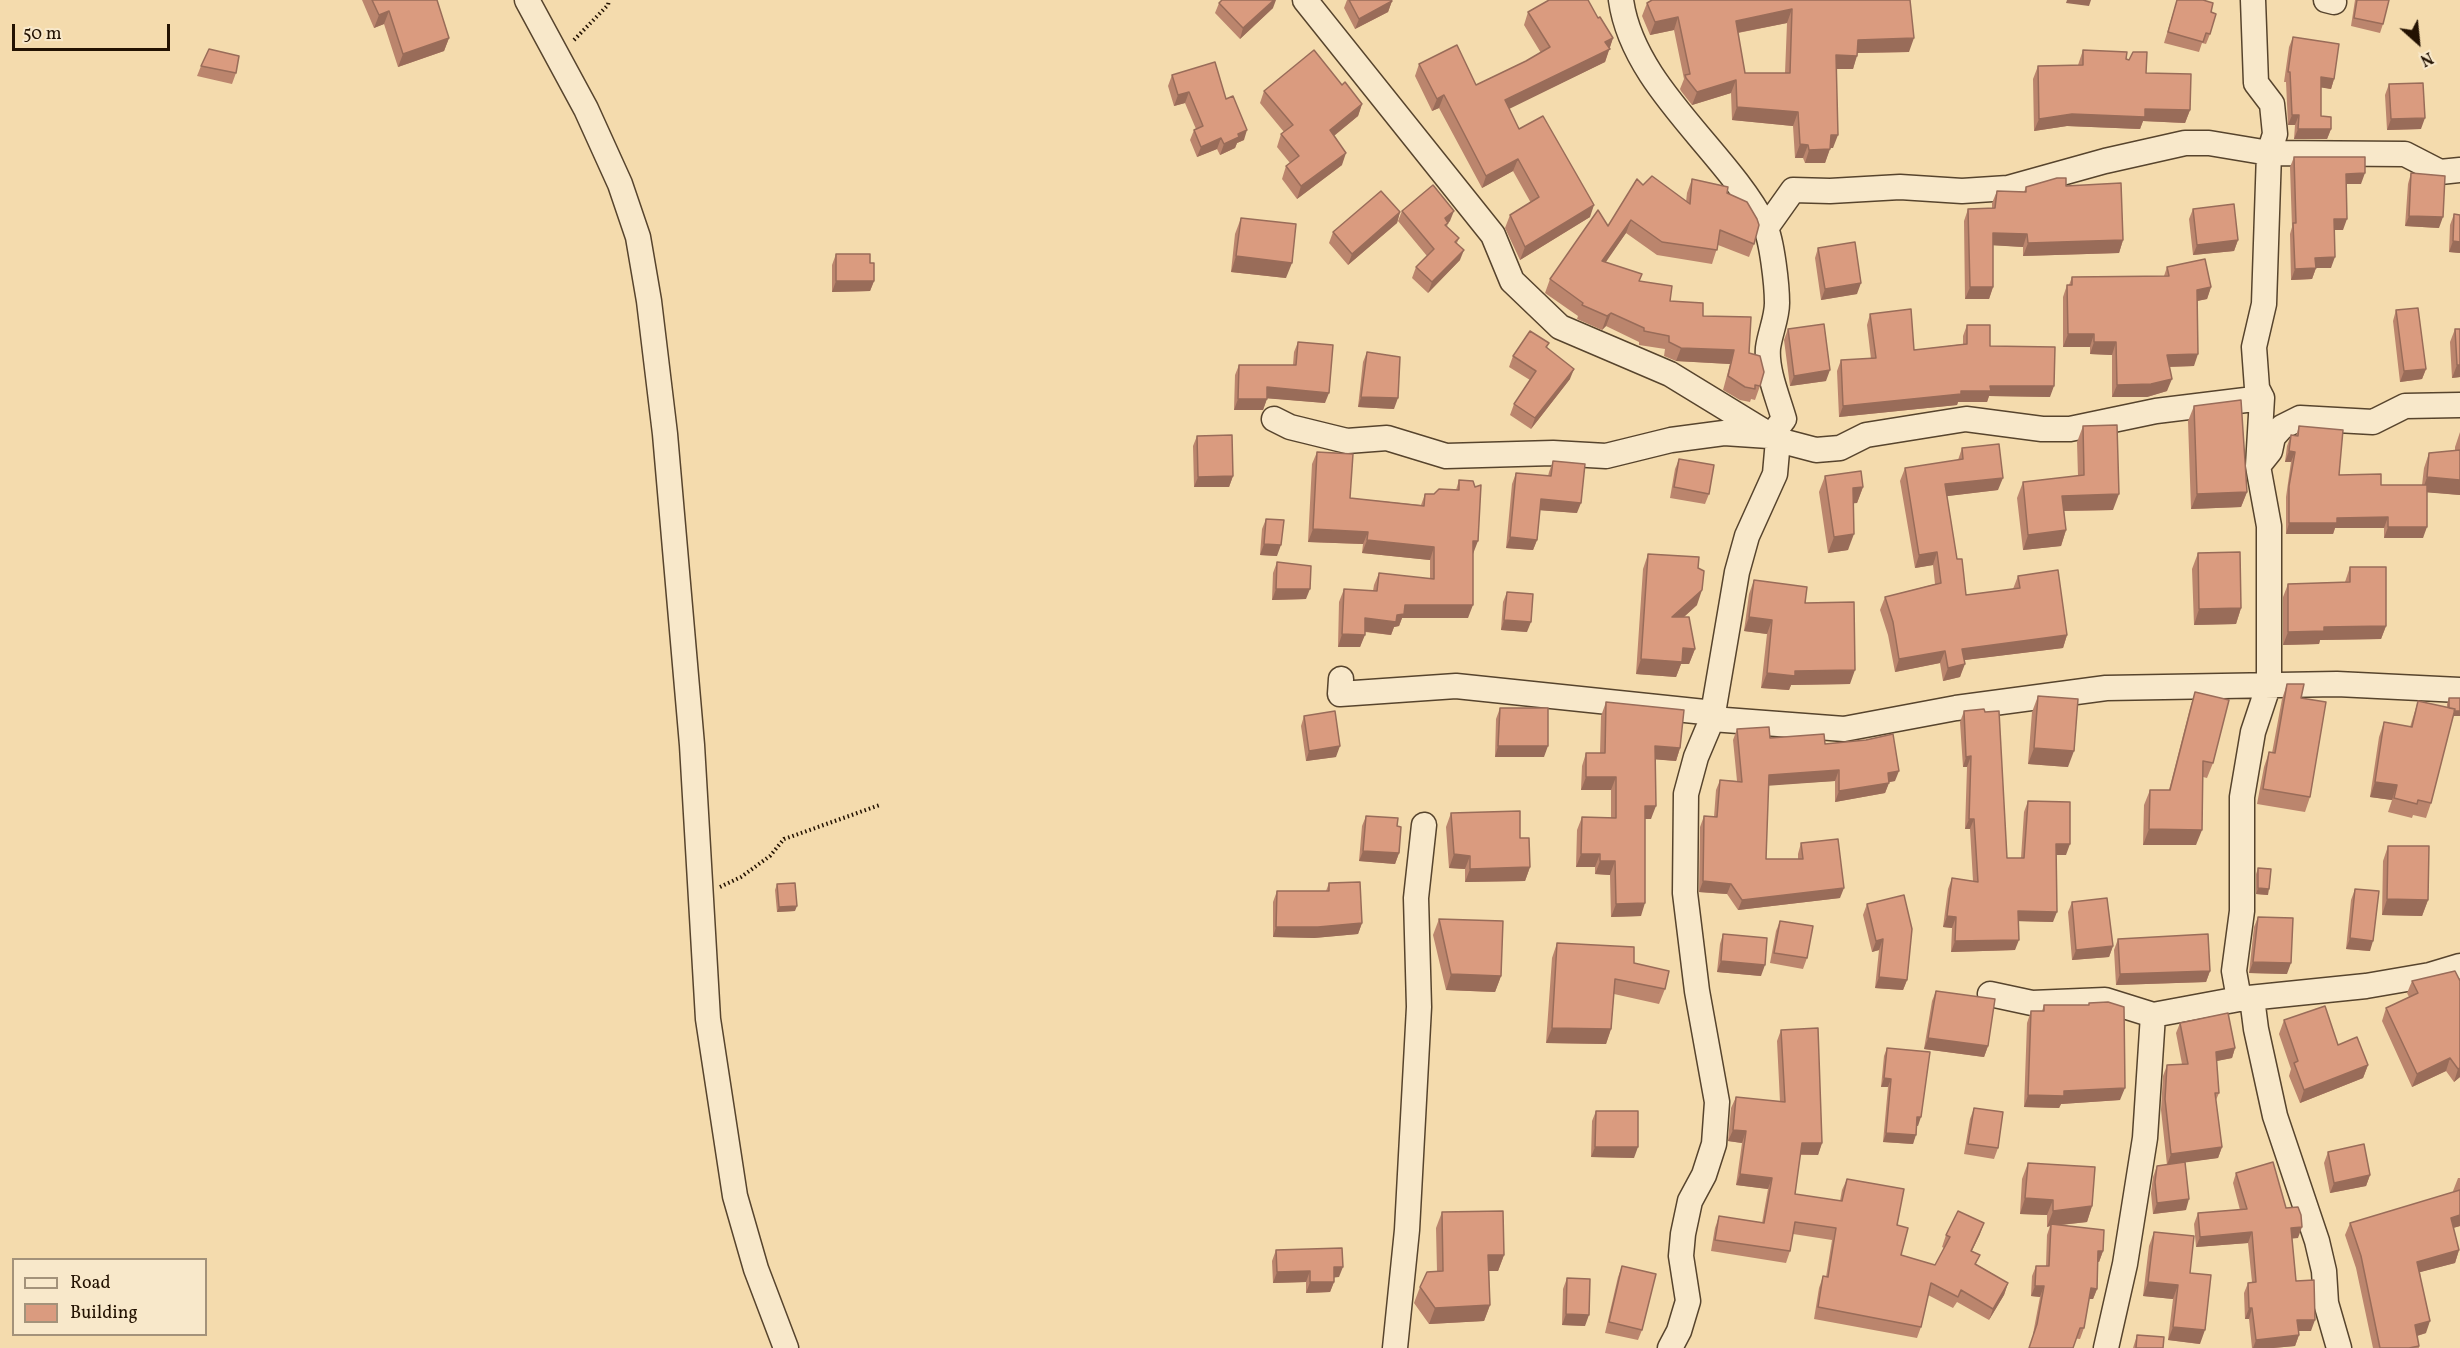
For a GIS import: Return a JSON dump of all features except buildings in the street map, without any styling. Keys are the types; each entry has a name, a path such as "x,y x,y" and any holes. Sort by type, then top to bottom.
{"street":[{"path":"527,0 586,109 631,213 647,291 664,434 692,745 708,1019 735,1196 756,1269 786,1348"},
{"path":"1305,0 1493,235 1512,281 1560,327 1670,374 1775,438"},
{"path":"1621,0 1635,45 1667,95 1700,140 1744,190 1766,228 1777,304 1768,349 1784,419 1775,438 1775,474 1747,536 1737,572 1713,716 1696,757 1686,794 1683,855 1689,940 1717,1102 1715,1134 1704,1175 1690,1201 1683,1234 1681,1257 1688,1301 1679,1331 1670,1348"},
{"path":"2253,0 2256,82 2272,104 2275,134 2269,153 2264,303 2254,347 2257,388 2262,398 2258,466 2269,526 2269,684 2253,732 2243,788 2242,911 2234,971 2256,1029 2276,1116 2317,1241 2324,1271 2326,1303 2339,1348"},
{"path":"1766,228 1793,190 1830,191 1900,187 1962,191 2008,188 2104,161 2186,143 2209,142 2269,153 2405,154 2440,172 2460,170"},
{"path":"1274,419 1290,427 1347,441 1388,438 1446,456 1553,453 1606,456 1671,440 1724,433 1775,438 1816,450 1831,450 1866,435 1966,419 2042,429 2070,429 2156,411 2262,398"},
{"path":"2258,466 2270,451 2273,437 2300,418 2373,422 2405,406 2460,405"},
{"path":"1341,679 1340,694 1456,686 1844,729 1956,708 2106,688 2337,684 2460,690"},
{"path":"1395,1348 1403,1286 1409,1198 1419,1007 1416,898 1424,825"},
{"path":"1990,994 2032,1003 2105,1000 2153,1015 2246,999 2366,986 2430,975 2460,966"},
{"path":"2106,1348 2125,1264 2145,1138 2153,1015"}],"path":[{"path":"558,55 608,5 609,0"},
{"path":"702,894 741,877 770,855 784,839 880,805"}]}
